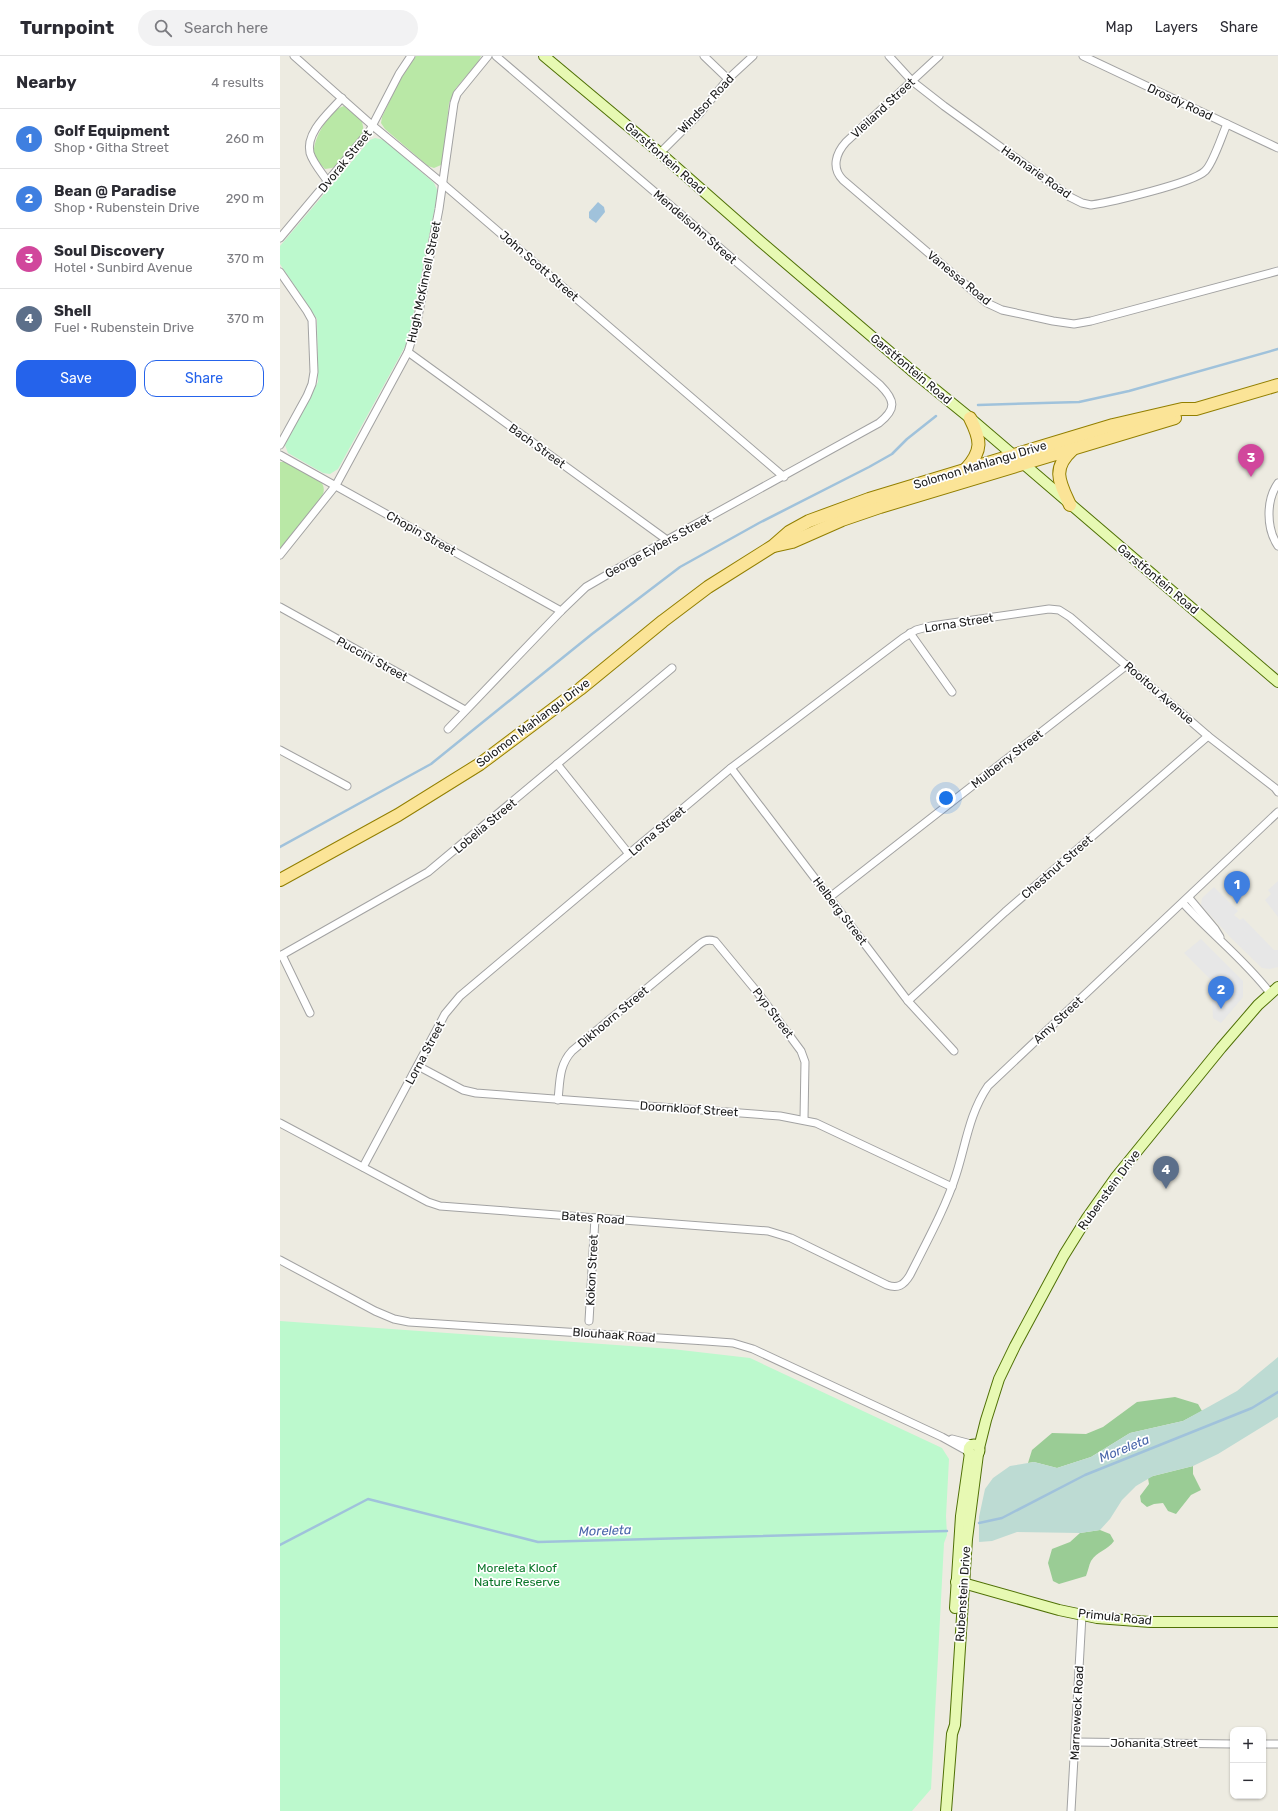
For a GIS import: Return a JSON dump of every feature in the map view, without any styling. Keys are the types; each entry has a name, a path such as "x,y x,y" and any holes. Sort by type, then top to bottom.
{"main road":[{"name":"Solomon Mahlangu Drive","path":"773,546 792,542 842,520 880,507 1185,416 1196,409 1278,385"},
{"name":"Solomon Mahlangu Drive","path":"280,880 398,815 480,764 580,689 663,621 708,587 773,546 789,532 808,521 869,499 1113,426 1182,409 1196,409"},
{"path":"966,469 976,458 979,446 977,431 970,418"},
{"path":"1070,505 1059,476 1061,463 1073,449"}],"street":[{"name":"John Scott Street","path":"294,56 373,126 443,184 784,477"},
{"name":"Dvorak Street","path":"280,238 373,126 399,74 411,56"},
{"name":"Hugh McKinnell Street","path":"280,555 336,485 408,352 417,322 443,184 455,100 457,94 488,56"},
{"name":"Mendelsohn Street","path":"496,56 880,385 892,401"},
{"name":"Garstfontein Road","path":"544,56 660,152 766,246 911,370 970,418 1278,682"},
{"path":"704,56 728,79"},
{"name":"Windsor Road","path":"660,152 700,113 728,79 753,56"},
{"name":"Hannarie Road","path":"889,56 912,81 944,106 1065,194 1082,203 1091,205 1172,185 1199,176 1208,169 1227,124"},
{"name":"Vleiland Street","path":"835,164 838,154 846,142 939,56"},
{"name":"Drosdy Road","path":"1083,56 1278,148"},
{"path":"328,182 313,161 310,147 314,132 318,125 342,98"},
{"name":"Vanessa Road","path":"835,164 838,173 843,180 987,303 1002,310 1074,324 1278,271"},
{"path":"280,272 310,316 313,325 314,372 312,384 307,396 280,445"},
{"name":"Bach Street","path":"408,352 667,540"},
{"name":"George Eybers Street","path":"448,729 561,611 592,583 879,423 889,414 892,401"},
{"name":"Chopin Street","path":"280,455 561,611"},
{"path":"1278,483 1270,496 1270,521 1273,537 1278,546"},
{"name":"Puccini Street","path":"280,607 465,710"},
{"name":"Rooitou Avenue","path":"1040,610 1052,609 1063,612 1127,665 1208,736 1277,790"},
{"name":"Lorna Street","path":"362,1167 445,1014 460,996 732,768 910,633 930,626 1040,610"},
{"path":"910,633 952,692"},
{"name":"Mulberry Street","path":"830,897 1127,665"},
{"name":"Lobelia Street","path":"281,955 424,875 672,668"},
{"name":"Chestnut Street","path":"908,1001 1005,912 1208,736"},
{"path":"280,750 347,786"},
{"path":"557,764 629,854"},
{"name":"Helberg Street","path":"732,768 908,1001 954,1051"},
{"name":"Amy Street","path":"910,1275 952,1187 973,1112 979,1099 988,1086 1186,901 1278,812"},
{"path":"1186,901 1204,926 1221,939 1275,990"},
{"name":"Pyp Street","path":"694,949 706,940 714,941 758,993 801,1051 805,1062 804,1119"},
{"name":"Dikhoorn Street","path":"558,1100 562,1066 565,1059 572,1051 694,949"},
{"path":"281,955 310,1013"},
{"name":"Rubenstein Drive","path":"946,1811 952,1734 955,1725 960,1583 969,1515 973,1449 986,1420 999,1379 1061,1261 1087,1218 1116,1177 1221,1048 1275,990"},
{"name":"Doornkloof Street","path":"418,1066 463,1090 476,1093 804,1119 816,1123 952,1187"},
{"name":"Bates Road","path":"280,1123 428,1202 440,1206 768,1231 791,1238 892,1287 899,1286 904,1283 910,1275"},
{"name":"Kokon Street","path":"589,1321 595,1218"},
{"name":"Blouhaak Road","path":"280,1260 375,1310 394,1319 409,1322 706,1341 745,1346 798,1369 942,1437 973,1449"},
{"name":"Primula Road","path":"960,1583 1082,1615 1130,1621 1278,1622"},
{"name":"Marneweck Road","path":"1071,1811 1082,1615"},
{"name":"Johanita Street","path":"1076,1742 1230,1744"},
{"path":"1266,1744 1278,1744"}],"green space":[{"path":"416,56 481,56 478,62 456,88 449,103 443,161 441,165 434,168 428,166 385,129 381,123 382,117 400,80"},
{"path":"344,106 362,121 364,132 337,165 332,168 325,169 314,154 316,141 328,119 339,108"},
{"path":"375,138 384,140 434,183 438,192 408,341 338,469 330,474 323,473 288,453 285,445 318,382 317,319 280,264 280,246 370,140"},
{"path":"280,462 286,462 319,480 324,489 321,498 280,550"},
{"name":"Moreleta Kloof Nature Reserve","path":"280,1321 672,1349 750,1358 942,1448 949,1459 946,1516 947,1535 944,1543 931,1789 912,1811 280,1811"},
{"path":"1175,1397 1198,1404 1202,1411 1183,1421 1130,1433 1091,1457 1057,1468 1034,1462 1028,1463 1032,1450 1052,1433 1086,1434 1103,1427 1137,1402"},
{"path":"1193,1466 1193,1474 1201,1490 1191,1495 1176,1514 1168,1511 1163,1503 1154,1504 1147,1507 1141,1502 1140,1496 1149,1484 1148,1478"},
{"path":"1100,1530 1110,1534 1114,1541 1109,1547 1093,1558 1086,1576 1059,1584 1053,1581 1048,1563 1052,1549 1070,1542 1080,1533"}],"shaded area":[{"path":"598,202 604,207 605,212 596,223 589,218 589,212"},
{"path":"1278,881 1278,917 1265,900 1271,894 1268,890"},
{"path":"1214,887 1238,911 1234,915 1240,920 1243,918 1274,950 1278,950 1278,967 1270,969 1262,968 1231,938 1201,905 1202,898"},
{"path":"1201,939 1243,981 1243,997 1221,1023 1213,1018 1211,980 1184,953"},
{"path":"1278,1357 1278,1417 1218,1454 1193,1466 1153,1476 1136,1486 1122,1500 1110,1519 1100,1530 1080,1533 1017,1532 992,1541 979,1542 979,1517 985,1489 993,1478 1010,1466 1034,1462 1057,1468 1091,1457 1130,1433 1183,1421 1237,1391"}],"waterway":[{"path":"978,405 1079,402 1129,391 1278,349"},
{"path":"280,847 431,764 592,634 680,567 759,523 892,454 907,439 936,416"},
{"name":"Moreleta","path":"979,1523 1002,1518 1085,1475 1252,1408 1278,1392"},
{"name":"Moreleta","path":"280,1545 368,1499 538,1542 947,1531"}],"place":[{"name":"Soul Discovery","path":"1251,477"},
{"name":"Golf Equipment","path":"1237,904"},
{"name":"Bean @ Paradise","path":"1221,1009"},
{"name":"Shell","path":"1166,1189"}]}
